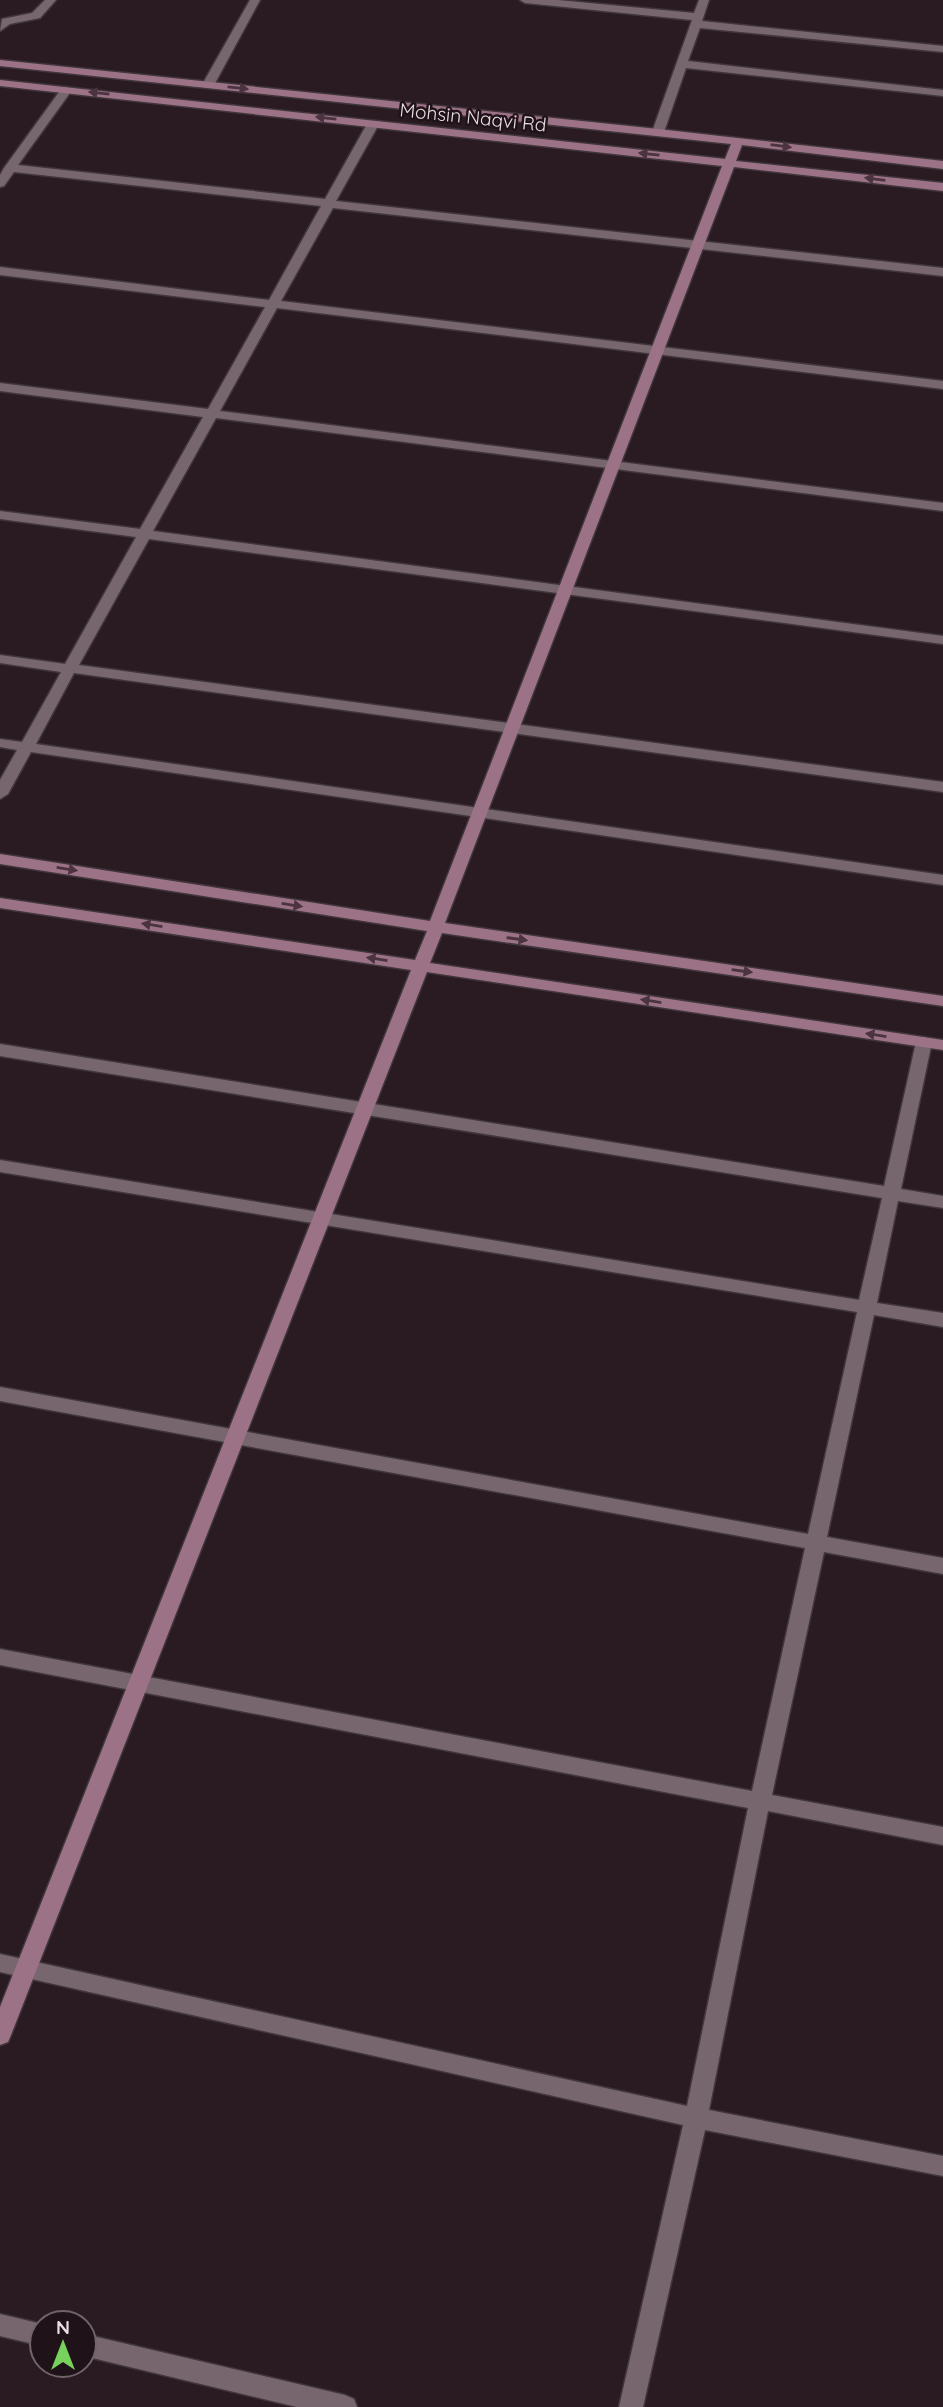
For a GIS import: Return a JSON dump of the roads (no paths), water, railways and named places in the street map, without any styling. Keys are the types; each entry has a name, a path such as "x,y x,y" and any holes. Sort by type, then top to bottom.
{"street":[{"path":"0,28 6,21 37,16 51,0"},
{"path":"208,85 255,0"},
{"path":"525,0 943,49"},
{"path":"658,132 704,0"},
{"name":"Mohsin Naqvi Rd","path":"0,63 658,132 943,165"},
{"path":"682,64 943,93"},
{"name":"Mohsin Naqvi Rd","path":"0,83 943,187"},
{"path":"0,183 66,90"},
{"path":"0,794 373,124"},
{"path":"0,2035 421,966 738,141"},
{"path":"10,168 943,272"},
{"path":"0,271 943,385"},
{"path":"0,387 943,508"},
{"path":"0,515 943,640"},
{"path":"0,659 943,787"},
{"path":"0,744 943,880"},
{"path":"0,859 435,927 942,997"},
{"path":"0,902 934,1044 892,1193 760,1801 696,2118 631,2407"},
{"path":"0,1050 943,1202"},
{"path":"0,1166 943,1320"},
{"path":"0,1394 943,1566"},
{"path":"0,1657 943,1836"},
{"path":"0,1963 696,2118 943,2166"},
{"path":"0,2325 28,2332"},
{"path":"98,2348 345,2407"}]}
